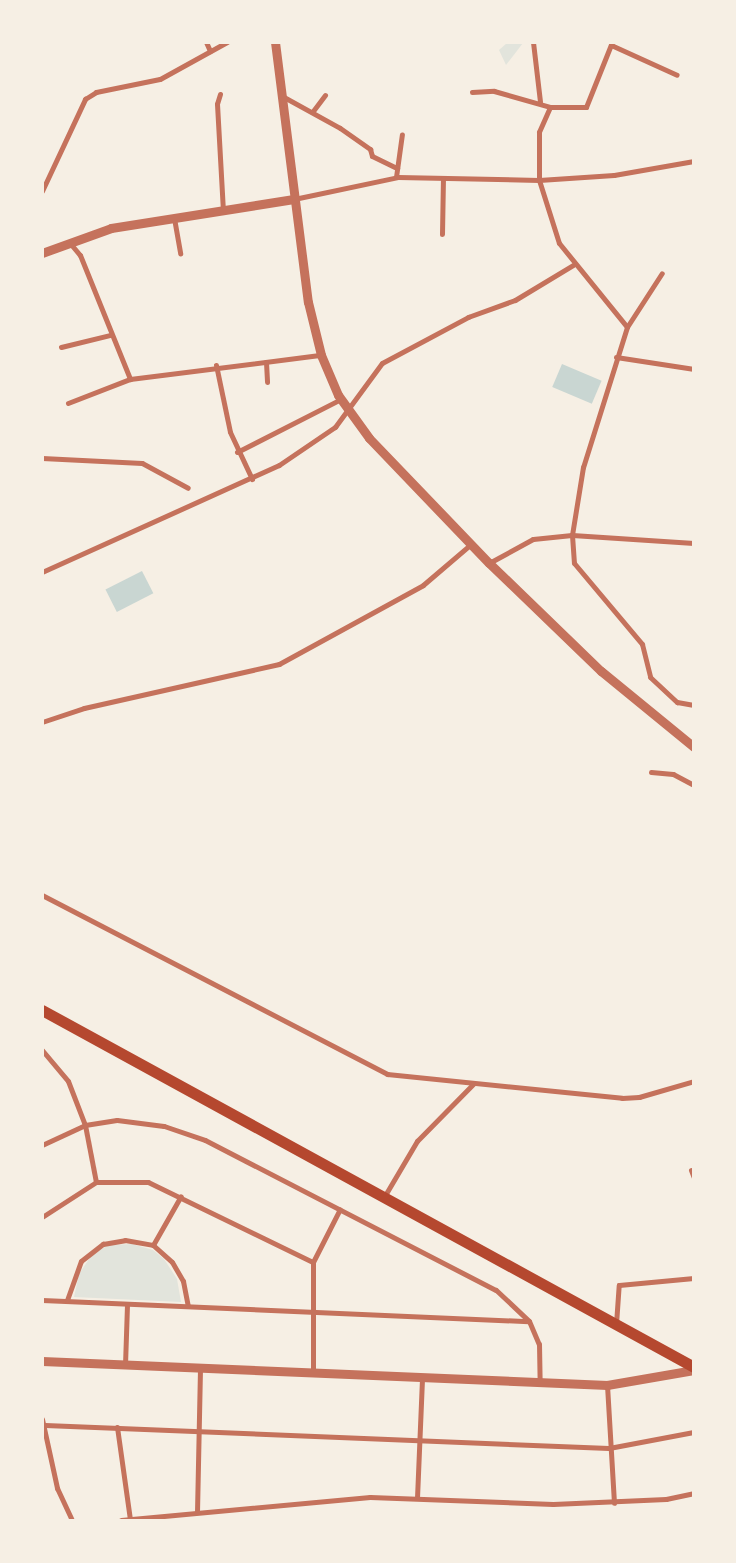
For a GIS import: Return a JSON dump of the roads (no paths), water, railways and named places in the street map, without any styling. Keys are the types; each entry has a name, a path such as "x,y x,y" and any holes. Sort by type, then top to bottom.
{"main road":[{"path":"42,1010 616,1324 694,1369"}],"street":[{"path":"206,42 210,52"},
{"path":"42,191 85,99 96,92 160,79 227,42"},
{"path":"275,42 294,199 320,355 341,399 369,438 471,544 601,671 694,747"},
{"path":"533,42 540,102"},
{"path":"472,92 494,91 540,102 550,107 586,107 611,44 677,75"},
{"path":"220,94 217,104 223,211"},
{"path":"313,112 325,95"},
{"path":"282,96 313,112 370,149 372,156 397,168"},
{"path":"550,107 539,132 539,180 559,243 573,265 627,327"},
{"path":"396,177 402,134"},
{"path":"42,253 111,228 294,199 396,177 539,180 614,175 694,160"},
{"path":"442,234 443,178"},
{"path":"174,218 180,252"},
{"path":"69,242 80,255 110,335 130,379"},
{"path":"42,572 252,479 322,440 348,410 382,363 468,317 515,300 573,265"},
{"path":"662,273 627,327 616,357 583,467 572,535 574,563 642,644 650,677 677,702 694,705"},
{"path":"62,348 110,335"},
{"path":"68,403 130,379 216,366 320,355"},
{"path":"616,357 694,368"},
{"path":"266,362 267,382"},
{"path":"216,366 237,452 252,479"},
{"path":"237,452 341,399"},
{"path":"42,458 142,463 188,488"},
{"path":"490,562 533,539 572,535 694,543"},
{"path":"42,722 84,708 279,664 423,585 471,544"},
{"path":"652,772 673,774 694,785"},
{"path":"42,895 387,1074 622,1098 694,1081"},
{"path":"42,1050 68,1081 85,1125 96,1182"},
{"path":"383,1197 417,1141 473,1084"},
{"path":"42,1145 85,1125 117,1120 164,1126 205,1140 496,1290 529,1321 539,1344 540,1382"},
{"path":"691,1170 694,1178"},
{"path":"42,1217 96,1182 148,1182 181,1196 313,1262"},
{"path":"153,1245 181,1196"},
{"path":"312,1373 313,1262 340,1209"},
{"path":"67,1300 82,1261 103,1244 125,1240 153,1245 172,1262 183,1281 188,1306"},
{"path":"616,1324 619,1285 694,1278"},
{"path":"42,1300 529,1321"},
{"path":"125,1365 127,1304"},
{"path":"42,1361 606,1385 694,1369"},
{"path":"197,1512 197,1431 200,1368"},
{"path":"416,1498 422,1378"},
{"path":"606,1385 614,1503"},
{"path":"42,1419 45,1425 57,1488 72,1520"},
{"path":"45,1425 117,1426 609,1448 694,1432"},
{"path":"117,1426 130,1519"},
{"path":"121,1520 370,1497 614,1503 694,1493"}]}
